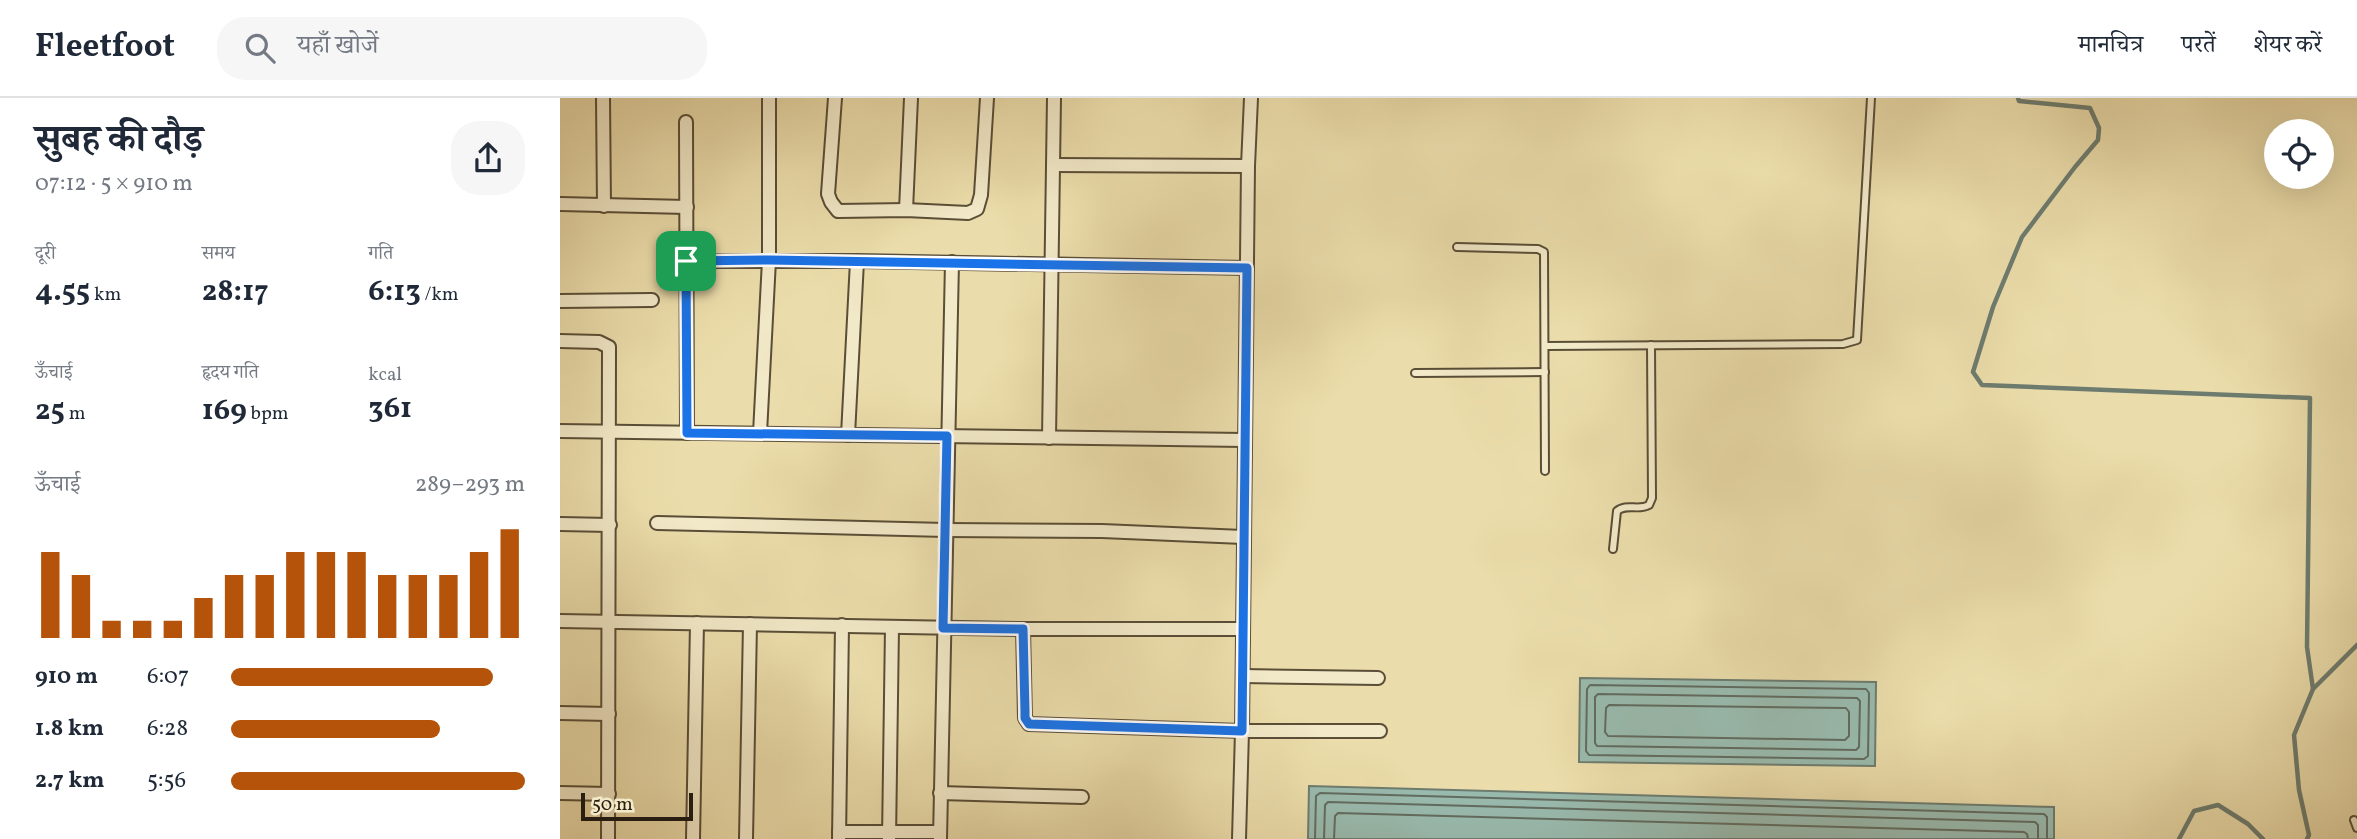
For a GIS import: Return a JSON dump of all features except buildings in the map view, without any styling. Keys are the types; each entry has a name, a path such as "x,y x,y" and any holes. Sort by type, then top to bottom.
{"street":[{"path":"603,98 604,206"},
{"path":"760,433 769,260 769,98"},
{"path":"835,98 828,194 838,211 968,213 977,209 981,195 987,98"},
{"path":"906,210 911,98"},
{"path":"1049,438 1054,98"},
{"path":"1239,839 1251,98"},
{"path":"686,122 687,433"},
{"path":"1054,165 1248,166"},
{"path":"560,204 687,207"},
{"path":"686,261 952,262 1247,268"},
{"path":"848,435 857,261"},
{"path":"842,625 839,835 940,835 952,262"},
{"path":"560,301 652,300"},
{"path":"560,341 599,342 609,347 608,839"},
{"path":"560,431 1245,440"},
{"path":"657,523 1102,531 1243,537"},
{"path":"560,524 610,525"},
{"path":"560,621 1023,629 1243,629"},
{"path":"693,839 697,623"},
{"path":"746,839 750,624"},
{"path":"889,835 892,627"},
{"path":"1023,629 1025,718 1029,724 1242,731 1380,731"},
{"path":"1243,676 1378,678"},
{"path":"560,713 609,714"},
{"path":"560,793 609,794"},
{"path":"940,793 1082,797"}],"lane":[{"path":"1545,346 1843,344 1857,340 1871,98"},
{"path":"1457,247 1538,249 1544,252 1545,471"},
{"path":"1613,549 1617,511 1623,507 1644,508 1652,498 1651,345"},
{"path":"1415,373 1545,372"},
{"path":"2354,820 2357,828"}],"water":[{"path":"1580,678 1876,682 1875,766 1579,762"},
{"path":"1309,786 2054,807 2054,839 1308,839"}],"waterway":[{"path":"2018,98 2019,101 2090,108 2099,128 2098,140 2022,237 1993,307 1973,372 1982,385 2310,398 2307,647 2313,689"},
{"path":"2307,839 2309,835 2299,790 2294,735 2313,689 2357,645"},
{"path":"2179,839 2194,811 2218,805 2248,824 2263,839"}],"route":[{"path":"686,261 857,261 1247,268 1242,731 1029,724 1025,718 1023,629 943,628 947,436 687,433 686,261"}]}
